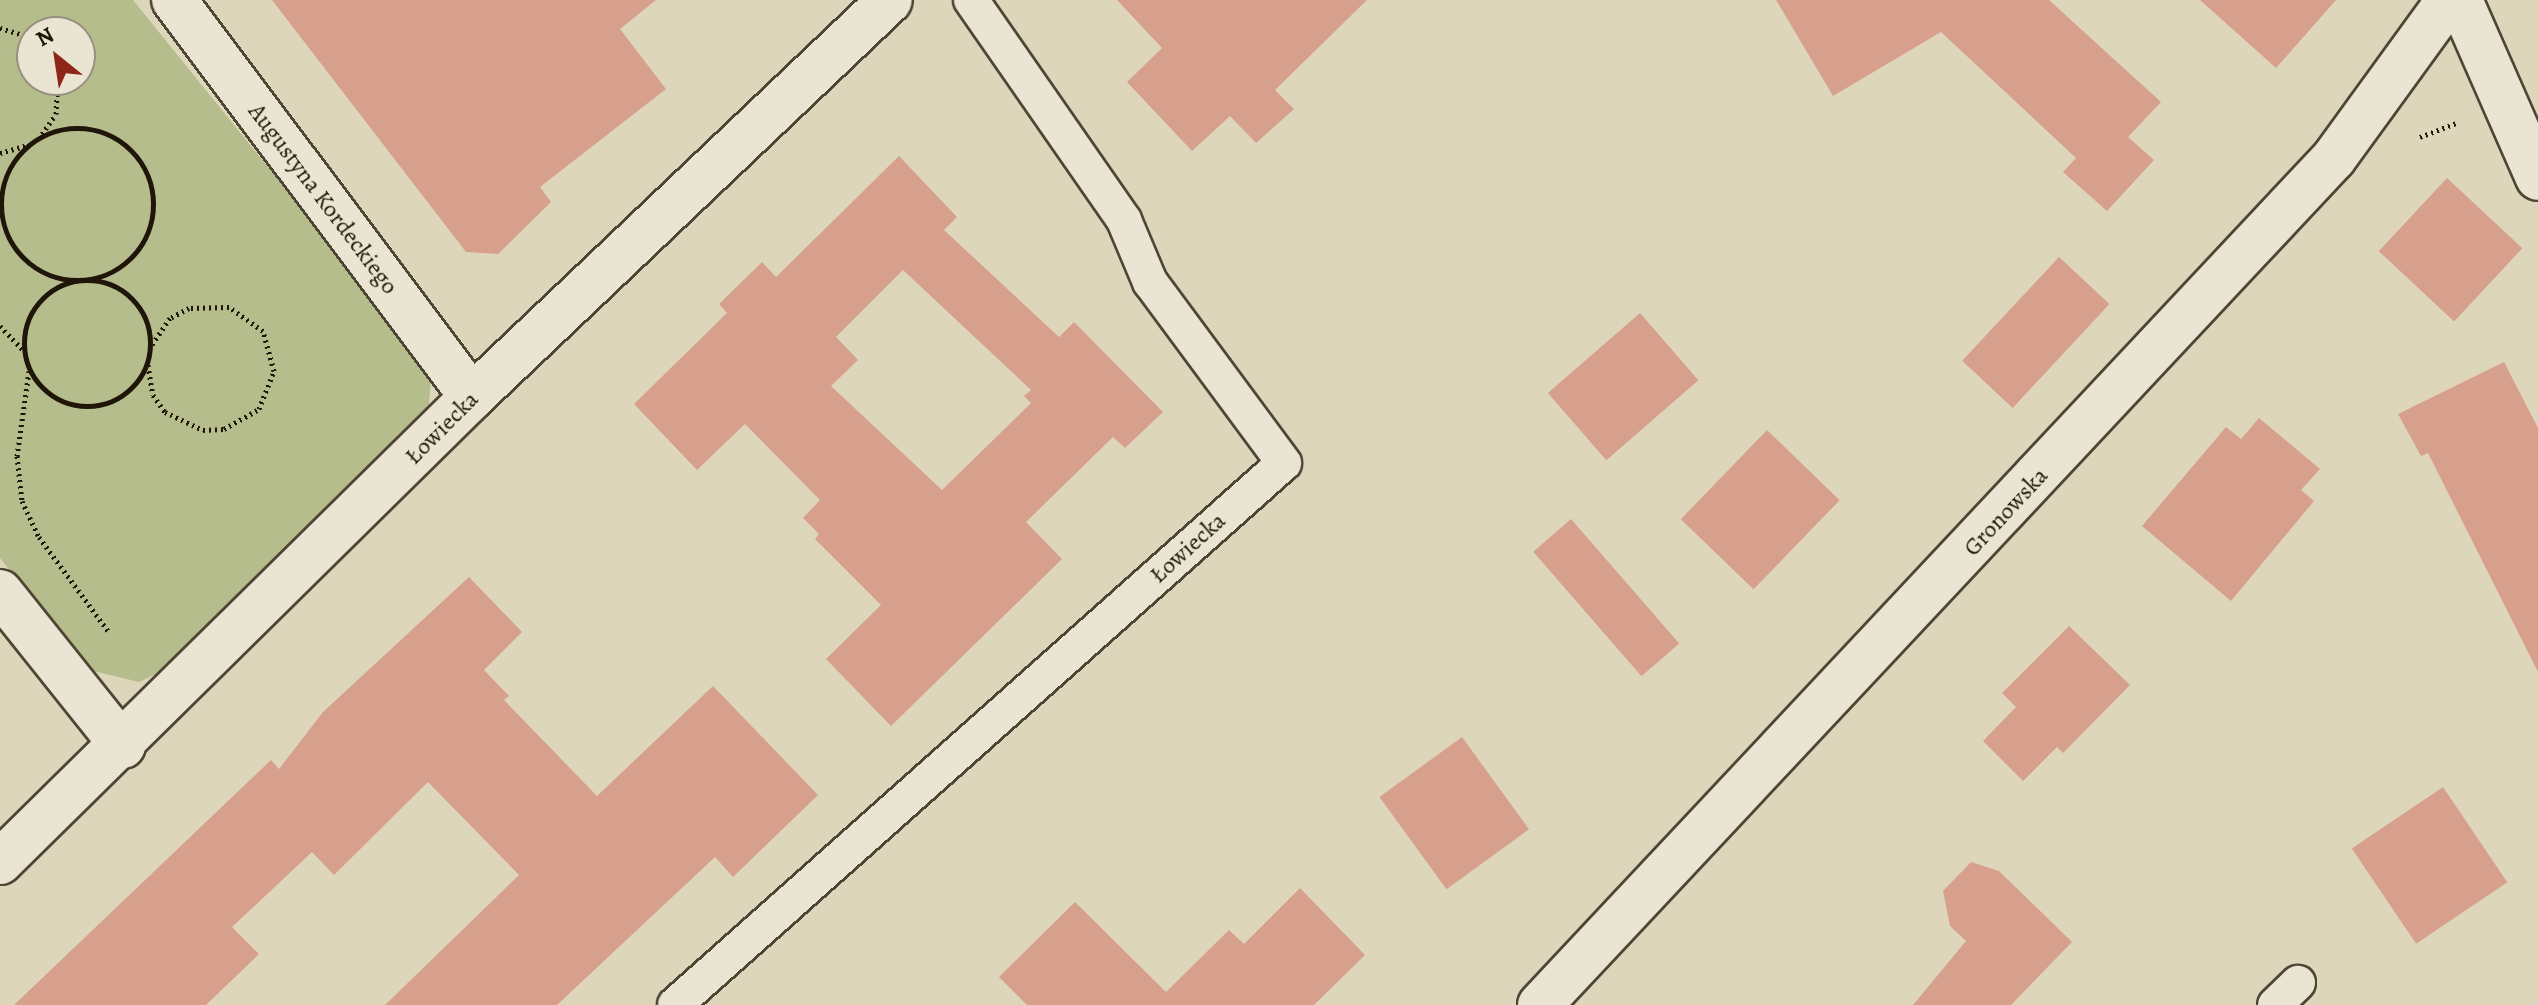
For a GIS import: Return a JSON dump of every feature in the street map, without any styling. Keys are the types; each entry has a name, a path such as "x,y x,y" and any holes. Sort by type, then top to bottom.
{"street":[{"name":"Augustyna Kordeckiego","path":"174,0 472,397"},
{"name":"Łowiecka","path":"0,862 123,746 472,397 890,0"},
{"name":"Gronowska","path":"1540,1005 2323,169 2449,0"},
{"path":"2460,0 2538,178"},
{"path":"0,592 123,746"}],"lane":[{"name":"Łowiecka","path":"675,1005 1284,463 1150,282 1124,220 971,0"}],"path":[{"path":"57,96 56,114 7,174 2,193 6,231 29,263 46,273 85,279 124,291 139,307 151,346"},
{"path":"0,153 67,129 91,129 132,151 146,170 153,205 145,239 111,273 47,293 32,309 24,351 29,371 17,456 22,501 39,537 163,706"},
{"path":"29,371 60,400 100,405 135,383 151,346 170,318 189,308 229,307 263,331 274,371 270,390 243,422 224,429 184,425 153,395 148,356"},
{"path":"0,326 24,351"}],"green space":[{"path":"0,0 133,0 423,359 431,379 428,414 160,672 139,682 89,670 0,558"}],"building":[{"path":"272,0 656,0 620,29 666,89 540,187 551,202 498,254 466,252"},
{"path":"1117,0 1367,0 1275,90 1294,109 1256,143 1230,116 1192,151 1127,82 1162,48"},
{"path":"1776,0 2049,0 2161,102 2128,137 2154,160 2107,211 2063,172 2076,158 1941,32 1833,96"},
{"path":"2200,0 2336,0 2276,68"},
{"path":"899,156 957,217 944,230 1059,337 1074,322 1163,412 1125,448 1113,437 1026,522 1062,559 891,726 826,659 881,605 815,539 819,534 803,518 820,500 745,424 697,470 634,404 727,313 719,304 762,262 776,277","holes":["903,270 1031,390 1024,396 1031,403 942,490 831,386 858,360 836,337"]},
{"path":"2447,178 2522,248 2454,321 2379,251"},
{"path":"2059,257 2109,304 2013,408 1962,361"},
{"path":"1640,313 1698,380 1606,460 1548,393"},
{"path":"2504,362 2538,428 2538,672 2428,453 2421,456 2398,414"},
{"path":"2259,418 2320,469 2301,490 2314,501 2231,601 2142,526 2226,427 2241,439"},
{"path":"1767,430 1840,500 1754,589 1681,519"},
{"path":"1571,519 1679,644 1642,676 1533,552"},
{"path":"469,577 522,632 484,670 509,696 504,700 597,796 713,686 818,795 733,877 715,857 557,1005 385,1005 519,875 428,782 334,875 312,852 232,927 259,954 206,1005 14,1005 271,760 279,769 323,712"},
{"path":"2069,626 2130,685 2063,753 2057,747 2023,781 1983,741 2016,707 2002,693"},
{"path":"1462,737 1529,829 1446,889 1379,797"},
{"path":"2443,787 2507,882 2416,944 2352,849"},
{"path":"1971,862 1999,871 2072,942 2011,1005 1913,1005 1966,941 1950,926 1943,891"},
{"path":"1300,888 1365,955 1314,1005 1027,1005 999,977 1075,902 1166,992 1229,930 1244,944"}]}
